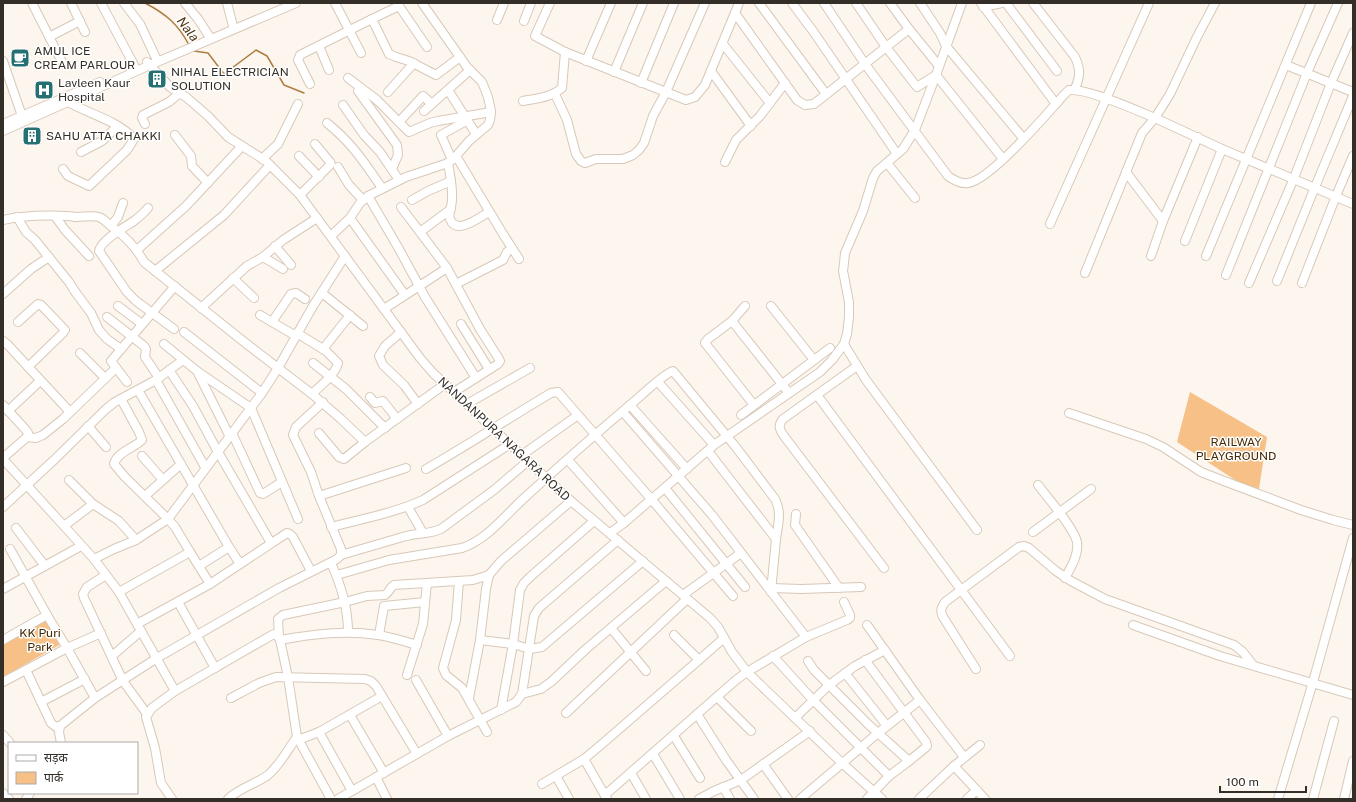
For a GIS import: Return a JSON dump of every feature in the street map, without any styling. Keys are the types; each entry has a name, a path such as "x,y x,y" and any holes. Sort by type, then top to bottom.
{"street":[{"path":"32,3 63,64"},
{"path":"71,3 85,32"},
{"path":"101,3 135,67"},
{"path":"124,3 140,24 156,58"},
{"path":"185,3 209,36"},
{"path":"227,3 233,26"},
{"path":"198,43 209,36 283,3"},
{"path":"3,124 77,95 149,63 296,3"},
{"path":"335,3 361,53"},
{"path":"331,236 350,218 355,209 366,198 399,180 452,160 476,134 488,125 490,120 491,112 488,97 482,82 460,57 422,3"},
{"path":"497,20 504,3"},
{"path":"524,21 531,3"},
{"path":"550,3 535,36 586,61 686,100 695,97 705,85 739,3"},
{"path":"586,61 611,3"},
{"path":"614,72 643,3"},
{"path":"641,83 674,3"},
{"path":"555,94 567,120 576,154 582,161 585,163 602,158 614,160 633,156 644,143 653,116 666,92 705,3"},
{"path":"759,3 826,94"},
{"path":"792,3 813,31 897,154"},
{"path":"824,3 865,64 948,176 955,181 967,183 975,181 986,174 1003,160 1069,90 1075,89 1155,118 1222,149 1353,204"},
{"path":"856,3 926,101"},
{"path":"890,3 939,66"},
{"path":"920,3 940,33 946,46 1023,138"},
{"path":"610,534 726,436 820,372 832,360 844,344 849,317 849,302 844,274 845,253 863,211 873,178 877,171 897,154 908,142 915,130 962,3"},
{"path":"982,5 1002,3"},
{"path":"1006,3 1057,71"},
{"path":"1033,3 1075,57 1079,67 1079,77 1075,89"},
{"path":"1050,224 1149,3"},
{"path":"1085,273 1142,133 1155,118 1170,94 1215,3"},
{"path":"1206,256 1311,3"},
{"path":"1226,275 1268,168 1296,104 1307,73 1338,3"},
{"path":"310,84 298,58 302,54 398,5 427,47"},
{"path":"982,5 1056,104"},
{"path":"735,13 797,100 805,105 814,104 909,29"},
{"path":"372,18 389,54 414,63 436,75 460,57"},
{"path":"49,37 80,22"},
{"path":"1249,283 1294,178 1331,83 1353,33"},
{"path":"723,44 770,103"},
{"path":"319,46 329,70"},
{"path":"3,131 68,102 77,95 135,67 149,63 156,58 184,49"},
{"path":"523,101 555,94 562,88 565,52"},
{"path":"3,61 22,116"},
{"name":"NANDANPURA NAGARA ROAD","path":"149,63 170,87 208,116 228,137 270,165 300,195 420,358 445,384 571,501 710,618 718,627 732,652 747,672 882,799"},
{"path":"388,92 414,63"},
{"path":"1286,65 1353,92"},
{"path":"424,111 470,70"},
{"path":"711,71 750,126"},
{"path":"916,87 936,75"},
{"path":"936,75 1003,160"},
{"path":"348,78 377,100 410,132 430,123 466,118 491,112"},
{"path":"725,162 736,140 750,126 786,83"},
{"path":"448,90 476,134"},
{"path":"358,91 397,145 398,155 392,169"},
{"path":"145,124 143,115 169,102 180,94"},
{"path":"399,122 423,96 432,104"},
{"path":"1277,281 1314,187 1353,96"},
{"path":"63,169 68,176 89,186 126,150 134,139 124,129 83,111 68,102"},
{"path":"262,159 278,144 298,104"},
{"path":"343,105 364,135 380,152 399,180"},
{"path":"466,118 441,134 452,160 490,212 519,258"},
{"path":"327,123 342,135 354,148 382,188"},
{"path":"81,152 102,141 118,126"},
{"path":"175,135 191,156 192,166 208,182"},
{"path":"1151,256 1163,221 1198,137"},
{"path":"300,195 329,167 331,163 315,144"},
{"path":"137,250 172,219 242,146"},
{"path":"1185,240 1222,149"},
{"path":"299,156 319,177"},
{"path":"1302,283 1353,156"},
{"path":"452,160 452,199 450,218 454,224 456,226 464,226 490,212"},
{"path":"887,163 915,198"},
{"path":"155,271 224,215 270,165"},
{"path":"338,167 349,185 366,198 399,249 419,286 476,378"},
{"path":"1126,172 1163,221"},
{"path":"412,200 451,181"},
{"path":"111,226 118,217 123,203"},
{"path":"401,207 446,268 480,329 500,361 498,364 454,392"},
{"path":"148,208 137,219 119,230 102,246 99,251 127,292 174,329"},
{"path":"420,232 451,209"},
{"path":"3,220 17,217 36,216 99,217 119,230 137,250 144,262 323,402 365,442"},
{"path":"56,216 65,230 89,256"},
{"path":"17,217 26,232 35,240 70,282 76,293 91,313 99,330 107,339 121,349"},
{"path":"202,308 247,266 263,257 276,246 318,218"},
{"path":"350,218 405,295"},
{"path":"276,246 291,265"},
{"path":"456,284 503,260 507,252 512,248"},
{"path":"94,560 114,548 136,540 168,518 262,393 345,256"},
{"path":"3,294 31,269 49,257"},
{"path":"263,257 283,269"},
{"path":"384,308 446,268"},
{"path":"234,278 254,298"},
{"path":"127,382 111,361 175,286"},
{"path":"272,322 291,294 296,293 305,299"},
{"path":"322,293 364,326"},
{"path":"18,322 38,304 41,305 65,330 64,333 28,367"},
{"path":"118,306 142,324"},
{"path":"745,306 732,321 708,339 705,343 754,405"},
{"path":"772,306 814,360"},
{"path":"260,315 323,349 338,362 337,367 330,376 312,394"},
{"path":"323,349 350,315"},
{"path":"107,317 145,348 145,357 205,467"},
{"path":"732,321 790,393"},
{"path":"461,324 489,369"},
{"path":"184,332 262,393"},
{"path":"401,332 385,346 378,356 383,365 404,385 418,404"},
{"path":"3,341 70,412"},
{"path":"164,344 196,371 250,408 298,520"},
{"path":"844,344 857,366 977,530"},
{"path":"741,415 830,348"},
{"path":"80,353 106,378"},
{"path":"3,507 106,409 121,398 158,379 183,360"},
{"path":"313,363 346,389 384,428"},
{"path":"857,366 783,418 780,423 780,431 884,568"},
{"path":"27,437 40,437 49,431 116,368"},
{"path":"467,404 530,368"},
{"path":"169,370 188,397 271,543"},
{"path":"196,371 231,435 260,493 263,494 282,482"},
{"path":"337,575 389,560 462,548 473,544 484,537 547,478 630,405 670,372 675,372 779,506 771,590"},
{"path":"40,381 5,408 28,433 27,437 3,459 94,560 119,592 175,691"},
{"path":"658,382 711,448 776,539"},
{"path":"319,434 342,459 347,457 365,442 445,384"},
{"path":"138,390 240,564"},
{"path":"426,469 554,392 560,393 733,596"},
{"path":"817,395 1010,656"},
{"path":"370,397 375,403 383,402 397,419"},
{"path":"121,398 142,440 124,452 114,464 125,478 168,518 210,584"},
{"path":"323,402 296,427 293,435 311,472 331,527 342,549 341,555"},
{"path":"630,405 687,469"},
{"path":"623,412 712,515 806,637"},
{"path":"1069,413 1146,439 1163,447 1201,472 1231,484 1301,510 1333,520 1353,524"},
{"path":"522,455 578,415"},
{"path":"88,426 106,447"},
{"path":"331,527 408,507 433,493 510,444"},
{"path":"142,456 163,480"},
{"path":"568,460 624,523"},
{"path":"26,670 51,723 56,727 60,726 95,698 157,658 245,607 311,571 331,562 341,555 406,536 441,529 494,490 528,461"},
{"path":"144,496 181,464"},
{"path":"319,496 406,468"},
{"path":"69,480 93,504 124,524 136,540"},
{"path":"1038,485 1073,532 1077,543 1076,553 1065,578"},
{"path":"665,488 745,587"},
{"path":"1034,532 1091,489"},
{"path":"469,698 480,640 489,575 501,560 571,501"},
{"path":"64,526 93,504"},
{"path":"408,507 423,533"},
{"path":"796,514 795,525 840,588"},
{"path":"501,710 513,644 520,590 524,583 594,521"},
{"path":"16,528 45,566"},
{"path":"112,656 139,627 210,584 283,534 287,533 293,537 311,571"},
{"path":"1278,799 1313,682 1353,538"},
{"path":"338,799 350,794 376,777 448,736 516,702 522,694 534,616 539,608 618,540"},
{"path":"3,589 81,546"},
{"path":"976,669 941,612 941,607 945,602 1019,547 1024,546 1029,548 1065,578 1105,599 1234,646 1243,652 1253,666"},
{"path":"199,566 229,547"},
{"path":"10,549 95,698"},
{"path":"119,592 190,552"},
{"path":"566,713 631,652 685,597 713,572 740,552"},
{"path":"480,640 513,644 530,649 538,648 546,644 643,561"},
{"path":"331,562 337,575 345,602 348,632"},
{"path":"106,575 87,587 83,594 84,598 123,681 147,714"},
{"path":"331,799 298,739 280,638 278,621 280,616 367,596 385,595 387,594 389,588 394,585 459,581 481,578 489,575"},
{"path":"459,581 456,620 443,668 446,675 458,683 469,698 487,732"},
{"path":"522,694 540,689 551,682 666,581"},
{"path":"407,675 423,624 427,583"},
{"path":"771,590 861,587"},
{"path":"178,602 215,668"},
{"path":"379,635 384,606 425,602"},
{"path":"584,758 606,797 631,773 747,672 806,637 848,620 850,615 844,602"},
{"path":"3,640 47,615"},
{"path":"867,624 920,700 964,757"},
{"path":"1133,625 1220,656 1313,682 1353,695"},
{"path":"611,628 646,671"},
{"path":"172,799 161,783 155,748 146,717 152,708 175,691 276,634 280,638 348,632 379,635 417,645"},
{"path":"3,682 67,648 101,633"},
{"path":"674,635 699,660"},
{"path":"542,784 584,758 602,744 724,638"},
{"path":"795,718 829,685 865,660 885,650"},
{"path":"774,656 813,700 860,749 889,776"},
{"path":"865,660 926,742 927,746 889,776 867,799"},
{"path":"808,661 814,670 829,685 909,761"},
{"path":"845,673 887,726"},
{"path":"231,698 267,679 276,677 365,679 371,681 382,696 417,754"},
{"path":"41,702 85,679"},
{"path":"416,680 448,736"},
{"path":"228,799 233,794 269,774 298,739 319,732 382,696"},
{"path":"717,697 750,731"},
{"path":"800,799 878,733 920,700"},
{"path":"698,714 726,760 754,799"},
{"path":"350,715 384,773"},
{"path":"1313,799 1334,721"},
{"path":"60,726 59,732 61,742"},
{"path":"319,732 350,794"},
{"path":"699,799 740,780 810,732"},
{"path":"674,736 700,778"},
{"path":"919,799 964,757 980,745"},
{"path":"653,754 680,799"},
{"path":"1344,799 1353,761"},
{"path":"763,764 788,799"},
{"path":"954,766 985,799"},
{"path":"631,773 646,799"},
{"path":"556,776 570,799"},
{"path":"376,777 387,799"},
{"path":"723,787 730,799"},
{"path":"967,799 977,790"},
{"path":"3,794 9,799"}],"green space":[{"name":"RAILWAY PLAYGROUND","path":"1190,392 1267,437 1258,495 1177,442"},
{"name":"KK Puri Park","path":"46,620 61,644 3,677 3,644"}],"waterway":[{"name":"Nala","path":"145,3 171,20 189,45"},
{"name":"Nala","path":"194,51 208,53 224,74 256,50 267,56 284,85 304,93"}],"place":[{"name":"AMUL ICE CREAM PARLOUR","path":"20,58"},
{"name":"NIHAL ELECTRICIAN SOLUTION","path":"157,79"},
{"name":"Lavleen Kaur Hospital","path":"44,90"},
{"name":"SAHU ATTA CHAKKI","path":"32,136"}]}
